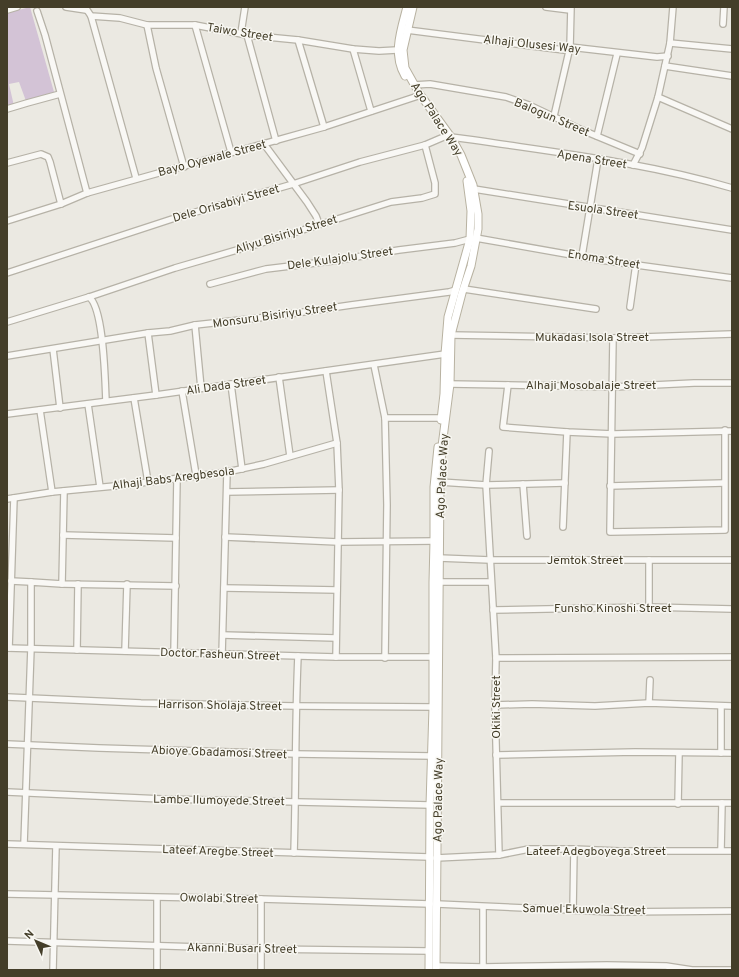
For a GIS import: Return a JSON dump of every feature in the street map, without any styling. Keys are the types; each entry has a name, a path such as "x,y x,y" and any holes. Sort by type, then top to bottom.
{"main road":[{"name":"Ago Palace Way","path":"407,7 398,50 400,67 418,96 462,155 474,189 478,214 478,229 452,291 450,384 442,446 438,558 439,724 433,858 433,935 436,968"},
{"name":"Ago Palace Way","path":"413,7 407,30 403,57 408,74 414,85 448,137 459,159 468,187 473,238 471,266 464,289 452,315 444,354 445,376 434,475 434,541 432,582 433,707 430,805 433,858"},
{"name":"Ago Palace Way","path":"429,970 429,951 433,935"}],"street":[{"path":"7,10 17,7"},
{"path":"66,7 85,8 91,16 136,178"},
{"path":"245,7 244,34 276,141"},
{"path":"546,7 570,9 570,47 554,116"},
{"path":"633,165 640,154 658,97 668,56 674,7"},
{"path":"724,7 724,24"},
{"path":"37,11 45,35 87,193"},
{"name":"Taiwo Street","path":"91,16 120,18 147,25 195,25 244,34 298,40 353,49 379,51 398,50"},
{"path":"147,25 156,68 184,167"},
{"path":"195,25 231,152"},
{"name":"Alhaji Olusesi Way","path":"407,30 564,50 570,47 617,54 657,57 668,56"},
{"path":"298,40 324,128"},
{"path":"670,43 732,49"},
{"path":"353,49 371,111"},
{"path":"597,136 617,54"},
{"path":"668,56 674,62 676,67"},
{"path":"657,57 665,66 732,76"},
{"name":"Balogun Street","path":"414,85 430,84 506,97 529,105 640,154"},
{"path":"7,109 60,94"},
{"name":"Bayo Oyewale Street","path":"7,221 61,204 87,193 136,178 184,167 231,152 324,128 418,96"},
{"path":"658,97 732,129"},
{"name":"Dele Orisabiyi Street","path":"7,273 175,218 448,137"},
{"name":"Apena Street","path":"448,137 654,168 732,188"},
{"path":"264,144 316,216 319,224"},
{"name":"Aliyu Bisiriyu Street","path":"7,322 89,297 175,268 391,202 422,198 435,194 435,183 425,145"},
{"path":"7,163 41,154 48,157 61,204"},
{"path":"582,256 598,159"},
{"name":"Esuola Street","path":"474,189 732,230"},
{"name":"Enoma Street","path":"473,238 732,278"},
{"name":"Dele Kulajolu Street","path":"210,284 266,269 455,243 473,238"},
{"path":"630,307 636,264"},
{"path":"464,289 596,309"},
{"name":"Monsuru Bisiriyu Street","path":"7,356 102,340 170,331 195,325 276,316 351,304 452,291"},
{"path":"89,297 92,298 99,319 102,340 106,401"},
{"path":"195,325 201,388"},
{"path":"148,333 156,395"},
{"name":"Mukadasi Isola Street","path":"451,335 613,338 732,334"},
{"path":"613,338 610,532 724,530 725,430"},
{"path":"53,349 60,408"},
{"name":"Ali Dada Street","path":"7,414 156,395 444,354"},
{"path":"374,365 385,418 387,505 385,658"},
{"path":"326,371 337,443 340,490 336,657"},
{"path":"279,377 290,456"},
{"name":"Alhaji Mosobalaje Street","path":"450,384 613,387 694,383 732,383"},
{"path":"231,384 242,469"},
{"path":"508,385 503,426 567,432 612,434 732,431"},
{"path":"182,391 196,475"},
{"path":"134,398 148,482"},
{"path":"88,404 100,487"},
{"path":"40,410 52,492"},
{"path":"385,418 441,418"},
{"path":"563,527 567,432"},
{"name":"Alhaji Babs Aregbesola","path":"7,499 52,492 177,479 196,475 227,472 337,443"},
{"name":"Okiki Street","path":"489,451 486,485 496,658 495,705 499,855"},
{"path":"222,655 227,472"},
{"path":"174,653 177,479"},
{"path":"440,482 486,485 565,483"},
{"path":"610,486 724,483"},
{"path":"523,484 527,536"},
{"path":"226,492 340,490"},
{"path":"62,584 64,491"},
{"path":"8,648 14,498"},
{"path":"63,535 176,538"},
{"path":"225,537 338,542 386,540 434,541"},
{"name":"Jemtok Street","path":"438,558 490,560 732,560"},
{"path":"649,560 649,607"},
{"path":"11,581 62,584 176,586"},
{"path":"24,844 31,648 31,582"},
{"path":"438,582 491,582"},
{"path":"77,650 78,584"},
{"path":"125,651 127,584"},
{"path":"224,588 337,590"},
{"name":"Funsho Kinoshi Street","path":"493,610 649,607 732,609"},
{"path":"223,635 336,638"},
{"name":"Doctor Fasheun Street","path":"8,648 222,655 385,658 432,657"},
{"path":"294,853 298,656"},
{"path":"496,658 732,657"},
{"path":"650,680 650,703"},
{"name":"Harrison Sholaja Street","path":"7,697 141,703 433,707"},
{"path":"495,705 532,704 595,706 650,703 732,706"},
{"path":"721,706 721,753"},
{"name":"Abioye Gbadamosi Street","path":"7,744 107,749 432,756"},
{"path":"496,755 635,752 732,753"},
{"path":"678,804 679,753"},
{"name":"Lambe Ilumoyede Street","path":"7,792 162,799 430,805"},
{"path":"498,803 732,803"},
{"path":"721,850 722,803"},
{"name":"Lateef Aregbe Street","path":"7,844 433,858"},
{"path":"54,970 56,846"},
{"name":"Lateef Adegboyega Street","path":"433,858 499,855 529,849 732,851"},
{"path":"573,910 574,849"},
{"name":"Owolabi Street","path":"7,894 106,895 157,898 261,899 433,904"},
{"path":"157,898 158,970"},
{"path":"261,899 261,970"},
{"name":"Samuel Ekuwola Street","path":"433,904 614,912 732,911"},
{"path":"483,907 483,967"},
{"name":"Akanni Busari Street","path":"7,941 262,949 429,951"},
{"path":"436,968 600,965 692,970 732,970"}],"shaded area":[{"path":"30,7 54,92 26,101 19,82 9,84 14,106 7,108 7,13"}]}
